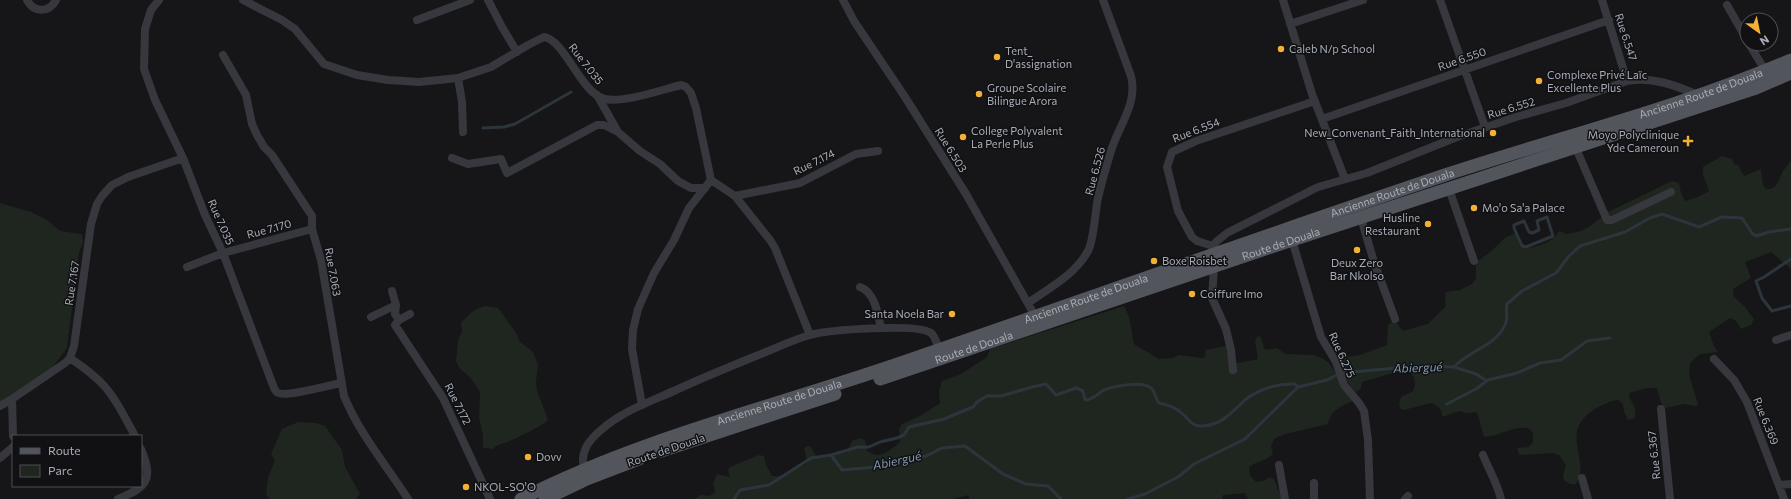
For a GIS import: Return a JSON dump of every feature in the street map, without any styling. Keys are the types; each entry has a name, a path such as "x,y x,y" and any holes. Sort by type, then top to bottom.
{"main road":[{"name":"Ancienne Route de Douala","path":"521,499 562,484 584,469 708,425 939,349 1483,163 1698,95 1791,60"},
{"name":"Route de Douala","path":"545,499 562,484 1214,256 1292,240 1575,146 1756,88 1791,73"}],"street":[{"path":"27,0 31,6 37,10 45,11 50,8 56,0"},
{"name":"Rue 7.035","path":"159,0 151,10 145,29 144,69 155,100 183,158 205,215 223,253 276,392 281,394 341,383"},
{"name":"Rue 7.035","path":"243,0 282,20 295,29 324,64 338,69 378,78 419,82 458,78 491,67 544,37 554,41 572,67 597,95 604,99 612,100 638,96 681,85 686,87 691,93 696,108 711,180"},
{"path":"417,20 470,0"},
{"path":"488,0 502,28 517,52"},
{"name":"Rue 6.503","path":"843,0 854,21 928,133 1035,316"},
{"name":"Rue 6.526","path":"1028,303 1072,271 1088,251 1102,180 1112,147 1129,110 1133,95 1134,86 1131,76 1103,0"},
{"path":"1283,0 1315,101 1345,179"},
{"path":"1290,24 1364,0"},
{"path":"1440,0 1485,127"},
{"name":"Rue 6.547","path":"1602,0 1628,81"},
{"path":"1728,5 1739,25"},
{"name":"Rue 6.550","path":"1322,119 1608,20"},
{"path":"1754,52 1765,70"},
{"name":"Rue 7.063","path":"223,55 246,95 252,124 256,135 264,147 272,155 312,216 312,229 321,260 341,383 351,412 408,499"},
{"path":"458,78 462,102 462,132"},
{"name":"Rue 6.552","path":"1214,256 1217,240 1227,233 1318,188 1367,173 1429,147 1485,127 1566,103 1636,79 1675,85 1698,95"},
{"path":"597,95 618,132"},
{"name":"Rue 6.554","path":"1214,256 1192,237 1178,211 1167,167 1172,152 1202,139 1315,101"},
{"path":"452,158 468,164 501,159 507,173 597,124 604,125 618,132 640,151 660,164 678,181 691,188 699,197"},
{"path":"1575,146 1607,220 1612,220 1671,192"},
{"name":"Rue 7.174","path":"735,196 800,183 856,154 878,151"},
{"name":"Rue 7.167","path":"70,358 74,346 91,224 97,204 112,185 128,177 183,158"},
{"path":"642,405 632,349 633,330 638,309 654,273 674,240 689,208 711,180 735,196 775,248 810,335"},
{"path":"691,188 705,188"},
{"path":"1449,189 1474,261"},
{"path":"1361,218 1374,262 1395,319"},
{"name":"Rue 7.170","path":"187,267 223,253 312,229"},
{"name":"Rue 6.275","path":"1292,240 1321,337 1336,362 1341,379 1364,411 1368,440 1370,499"},
{"path":"1214,256 1212,298 1226,330 1231,350 1233,370"},
{"path":"860,287 863,288 871,298 876,307 881,328"},
{"path":"392,291 396,305 395,314 397,322 410,314"},
{"path":"371,317 396,305"},
{"name":"Rue 7.172","path":"397,322 443,398 490,499"},
{"path":"584,469 582,458 584,450 600,430 613,420 642,405 725,368 810,335 826,332 901,328 930,332 939,349"},
{"path":"1776,340 1791,335"},
{"path":"0,406 65,364 70,358 98,379 106,388 116,401 134,435"},
{"name":"Rue 6.369","path":"1714,359 1734,380 1747,402 1784,499"},
{"path":"12,399 13,435"},
{"name":"Rue 6.367","path":"1661,409 1670,499"},
{"path":"0,458 12,448"},
{"path":"118,499 142,487 146,481 148,474 142,452"},
{"path":"1484,455 1489,470 1498,487 1501,499"},
{"path":"1279,465 1285,499"},
{"path":"1582,478 1588,499"},
{"path":"1314,483 1314,499"},
{"path":"1779,485 1791,484"}],"green space":[{"path":"1722,156 1732,159 1734,164 1738,165 1744,176 1761,169 1763,185 1766,189 1772,188 1776,185 1783,171 1791,161 1791,269 1771,252 1745,262 1751,278 1733,289 1734,297 1745,307 1754,319 1751,325 1741,329 1736,321 1730,318 1709,332 1718,352 1700,354 1690,363 1689,375 1698,404 1696,406 1684,404 1665,408 1661,403 1657,388 1646,388 1630,393 1629,397 1635,409 1635,418 1628,420 1624,412 1623,404 1618,400 1609,402 1595,409 1584,418 1578,427 1577,446 1580,475 1576,484 1570,484 1564,480 1563,475 1566,465 1559,455 1552,453 1519,455 1517,448 1529,447 1533,442 1533,433 1528,428 1517,428 1484,437 1477,412 1467,413 1459,411 1442,417 1439,408 1431,403 1404,410 1401,409 1399,403 1401,397 1413,391 1415,386 1414,378 1409,372 1400,371 1362,382 1361,389 1355,392 1342,372 1340,358 1360,355 1387,345 1388,325 1394,320 1403,331 1428,324 1446,306 1446,292 1460,290 1472,284 1476,278 1476,265 1478,261 1506,237 1516,233 1526,248 1535,247 1554,238 1559,231 1567,234 1581,231 1592,225 1608,212 1672,181 1679,183 1681,193 1685,201 1698,197 1709,191 1703,174 1703,167"},
{"path":"0,203 31,212 47,220 60,231 82,234 83,243 79,252 67,348 46,376 0,401"},
{"path":"485,306 498,308 517,334 519,341 533,352 538,365 536,382 537,391 548,420 531,431 493,449 483,448 483,435 479,417 480,392 470,377 460,369 456,361 458,340 462,332 461,323 472,312"},
{"path":"1124,306 1129,317 1134,344 1159,359 1173,358 1179,355 1202,358 1205,357 1206,350 1226,346 1233,364 1258,359 1255,340 1258,335 1261,338 1265,350 1277,348 1285,354 1313,355 1322,358 1329,363 1354,400 1334,412 1329,419 1328,424 1285,434 1274,439 1271,446 1273,454 1267,459 1249,467 1250,475 1256,482 1263,481 1270,477 1274,479 1282,499 1248,499 1245,493 1223,495 1222,499 969,499 969,495 952,499 695,499 700,495 710,496 715,492 713,484 717,474 730,477 728,469 730,467 759,455 764,456 766,465 772,476 779,476 806,464 807,460 804,448 808,446 811,447 816,456 832,456 847,452 852,441 860,438 865,440 867,451 876,455 883,454 900,442 899,429 902,424 922,415 940,403 939,391 942,381 961,374 987,357 990,349"},
{"path":"298,422 316,423 325,426 342,450 345,467 360,494 356,499 270,499 266,495 268,477 275,461 271,454 282,429"}],"waterway":[{"path":"483,128 504,127 515,124 571,92"},
{"name":"Abiergué","path":"1128,499 1145,494 1178,477 1194,464 1245,439 1298,387 1327,380 1341,373 1418,366 1454,367 1460,361 1488,343 1501,332 1506,322 1507,304 1522,291 1556,273 1569,256 1580,246 1625,232 1650,218 1662,214 1699,227 1722,217 1742,218 1752,233 1756,236 1769,232 1791,229"},
{"path":"1547,217 1553,236 1526,247 1522,246 1514,225 1524,221 1529,232 1532,233 1539,230 1537,221 1547,217"},
{"path":"1791,259 1756,281 1762,298 1772,311 1791,306"},
{"path":"1447,404 1476,389 1488,380 1517,373 1540,363 1561,360 1587,341 1610,338"},
{"path":"1454,367 1476,374 1487,381"},
{"path":"831,455 858,447 869,447 880,442 897,438 904,435 909,427 944,419 973,407 977,402 987,396 1001,396 1046,384 1056,395 1076,388 1083,391 1085,400 1093,398 1109,388 1136,384 1148,386 1152,389 1159,403 1174,408 1182,413 1191,423 1197,426 1214,424 1226,418 1250,396 1262,390 1289,384 1295,384 1298,387"},
{"name":"Abiergué","path":"734,499 740,490 769,485 811,458 831,455 842,470 876,467 926,456 942,448 965,446 1003,474 1026,484 1048,486 1061,499"}],"place":[{"name":"Caleb N/p School","path":"1281,49"},
{"name":"Tent_ D'assignation","path":"997,57"},
{"name":"Complexe Privé Laïc Excellente Plus","path":"1539,81"},
{"name":"Groupe Scolaire Bilingue Arora","path":"979,94"},
{"name":"New_Convenant_Faith_International","path":"1493,133"},
{"name":"College Polyvalent La Perle Plus","path":"963,137"},
{"name":"Moyo Polyclinique Yde Cameroun","path":"1688,141"},
{"name":"Mo'o Sa'a Palace","path":"1474,208"},
{"name":"Husline Restaurant","path":"1428,224"},
{"name":"Deux Zero Bar Nkolso","path":"1357,250"},
{"name":"Boxe Roisbet","path":"1154,261"},
{"name":"Coiffure Imo","path":"1192,294"},
{"name":"Santa Noela Bar","path":"952,314"},
{"name":"Dovv","path":"528,457"},
{"name":"NKOL-SO'O","path":"466,487"}]}
